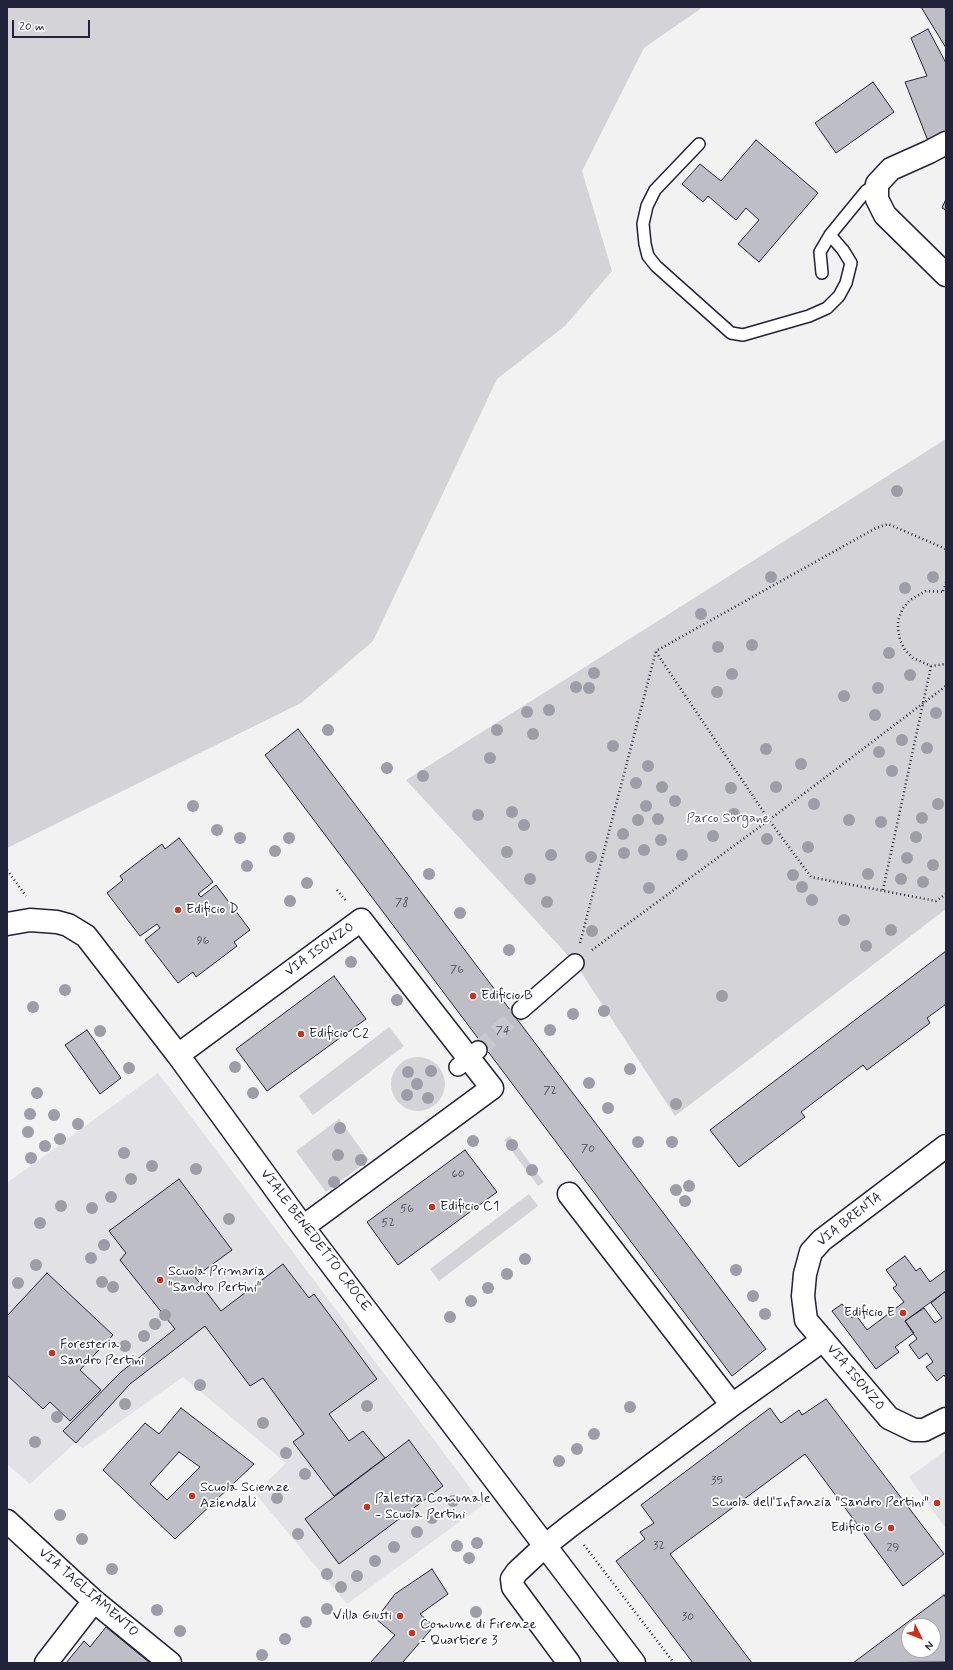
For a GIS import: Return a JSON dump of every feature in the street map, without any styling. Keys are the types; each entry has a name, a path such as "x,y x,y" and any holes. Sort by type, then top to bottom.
{"street":[{"path":"946,143 891,169 878,184 877,199 885,215 946,275"},
{"name":"VIALE BENEDETTO CROCE","path":"7,924 30,920 57,922 68,925 86,936 178,1055 303,1228 546,1545 634,1663"},
{"name":"VIA ISONZO","path":"178,1055 361,920 492,1088 303,1228"},
{"path":"521,1010 575,963"},
{"name":"VIA BRENTA","path":"822,1340 806,1320 803,1296 805,1274 810,1252 822,1240 946,1146"},
{"path":"570,1194 732,1405"},
{"name":"VIA ISONZO","path":"546,1545 732,1405 822,1340 889,1418 914,1430 924,1430 946,1419"},
{"name":"VIA TAGLIAMENTO","path":"7,1521 94,1601 170,1663"},
{"path":"546,1545 517,1572 512,1579 513,1587 569,1663"},
{"path":"46,1663 94,1601"}],"lane":[{"path":"699,144 655,190 647,206 643,224 645,244 648,256 656,266 731,333 743,335 808,316 827,308 839,296 846,283 851,263 843,250 830,235"},
{"path":"822,273 820,252 830,235 866,192 878,184"}],"path":[{"path":"575,963 656,651 876,528 888,524 946,549"},
{"path":"946,583 945,591 926,591 910,600 903,608 898,620 900,640 904,650 919,662 931,666 946,664"},
{"path":"656,651 769,820 811,877 936,901 946,894"},
{"path":"883,890 931,666"},
{"path":"575,963 769,820 946,686"},
{"path":"570,1526 674,1663"}],"shaded area":[{"name":"Scuola Primaria \"Sandro Pertini\"","path":"158,1073 483,1505 347,1604 255,1493 286,1463 183,1377 83,1448 75,1443 30,1484 7,1464 7,1183"},
{"name":"Scuola dell'Infanzia \"Sandro Pertini\"","path":"946,1450 946,1529 909,1477"}],"green space":[{"path":"7,7 703,7 644,48 582,171 612,271 565,326 497,379 373,641 301,703 7,848"},
{"name":"Parco Sorgane","path":"946,439 946,909 675,1116 575,963 406,780"},
{"path":"389,1027 404,1046 313,1115 299,1096"},
{"path":"418,1057 428,1059 437,1065 443,1074 445,1084 443,1094 437,1103 428,1109 418,1111 408,1109 399,1103 393,1094 391,1084 393,1074 399,1065 408,1059"},
{"path":"339,1119 369,1160 326,1192 296,1151"},
{"path":"510,1136 544,1182 538,1186 504,1140"},
{"path":"529,1194 538,1206 439,1281 430,1269"}],"building":[{"path":"921,7 944,7 946,10 946,48"},
{"path":"928,29 946,63 946,133 928,141 905,82 927,76 911,38"},
{"path":"873,82 894,112 836,153 815,123"},
{"path":"756,140 818,193 759,262 738,244 759,220 746,208 736,220 708,196 703,202 682,184 700,164 721,181"},
{"path":"946,199 946,210 942,208"},
{"name":"Edificio B","path":"298,729 766,1349 732,1376 265,755"},
{"name":"Edificio D","path":"179,838 213,882 198,894 201,897 216,885 250,930 234,942 237,946 196,977 193,972 178,983 145,940 160,928 157,924 140,936 107,893 123,880 120,876 162,844 165,849"},
{"path":"946,951 946,1004 927,1018 930,1023 867,1070 863,1065 801,1112 805,1117 739,1167 710,1130"},
{"name":"Edificio C2","path":"334,976 366,1019 267,1091 236,1049"},
{"path":"87,1030 121,1078 100,1094 65,1045"},
{"name":"Edificio C1","path":"465,1150 497,1192 398,1265 367,1222"},
{"path":"179,1179 232,1250 195,1277 221,1311 283,1264 309,1298 314,1294 377,1379 329,1414 349,1441 363,1431 385,1458 334,1496 293,1442 304,1434 263,1378 250,1386 205,1326 130,1384 76,1443 63,1431 121,1372 175,1329 120,1260 126,1253 109,1231"},
{"name":"Edificio E","path":"905,1256 916,1271 920,1268 930,1282 946,1270 946,1291 905,1321 914,1333 895,1347 899,1352 876,1369 832,1311 842,1304 852,1318 856,1315 867,1330 904,1302 893,1288 897,1285 886,1270"},
{"name":"Foresteria Sandro Pertini","path":"47,1273 113,1335 80,1370 101,1390 70,1421 50,1402 43,1409 7,1375 7,1316"},
{"path":"946,1291 946,1378 944,1375 937,1381 926,1367 933,1362 927,1353 919,1359 909,1345 917,1339 905,1321 924,1308 935,1323 942,1318 931,1303"},
{"name":"Edificio G","path":"826,1399 944,1554 903,1586 805,1454 670,1554 752,1663 693,1663 616,1561 645,1539 640,1532 654,1523 641,1505 770,1408 781,1423 799,1410 802,1415"},
{"name":"Scuola Scienze Aziendali","path":"181,1408 254,1464 175,1539 103,1470 145,1423 159,1434","holes":["179,1452 200,1467 167,1500 150,1484"]},
{"name":"Palestra Comunale - Scuola Pertini","path":"409,1440 443,1486 339,1564 305,1519"},
{"name":"Villa Giusti","path":"432,1569 448,1594 420,1614 434,1626 402,1663 370,1663 395,1635 376,1619 395,1594"},
{"path":"944,1595 946,1598 946,1662 853,1663 901,1627 901,1658 941,1658 941,1618 913,1618"},
{"path":"106,1627 150,1663 66,1663 84,1641 90,1647"}],"tunnel":[{"path":"478,1050 521,1010"}],"place":[{"name":"Edificio D","path":"178,910"},
{"name":"Edificio B","path":"473,996"},
{"name":"Edificio C2","path":"301,1034"},
{"name":"Edificio C1","path":"432,1207"},
{"name":"Scuola Primaria \"Sandro Pertini\"","path":"160,1280"},
{"name":"Edificio E","path":"903,1313"},
{"name":"Foresteria Sandro Pertini","path":"52,1353"},
{"name":"Scuola Scienze Aziendali","path":"192,1496"},
{"name":"Scuola dell'Infanzia \"Sandro Pertini\"","path":"937,1503"},
{"name":"Palestra Comunale - Scuola Pertini","path":"367,1507"},
{"name":"Edificio G","path":"891,1528"},
{"name":"Villa Giusti","path":"400,1616"},
{"name":"Comune di Firenze - Quartiere 3","path":"412,1633"}]}
